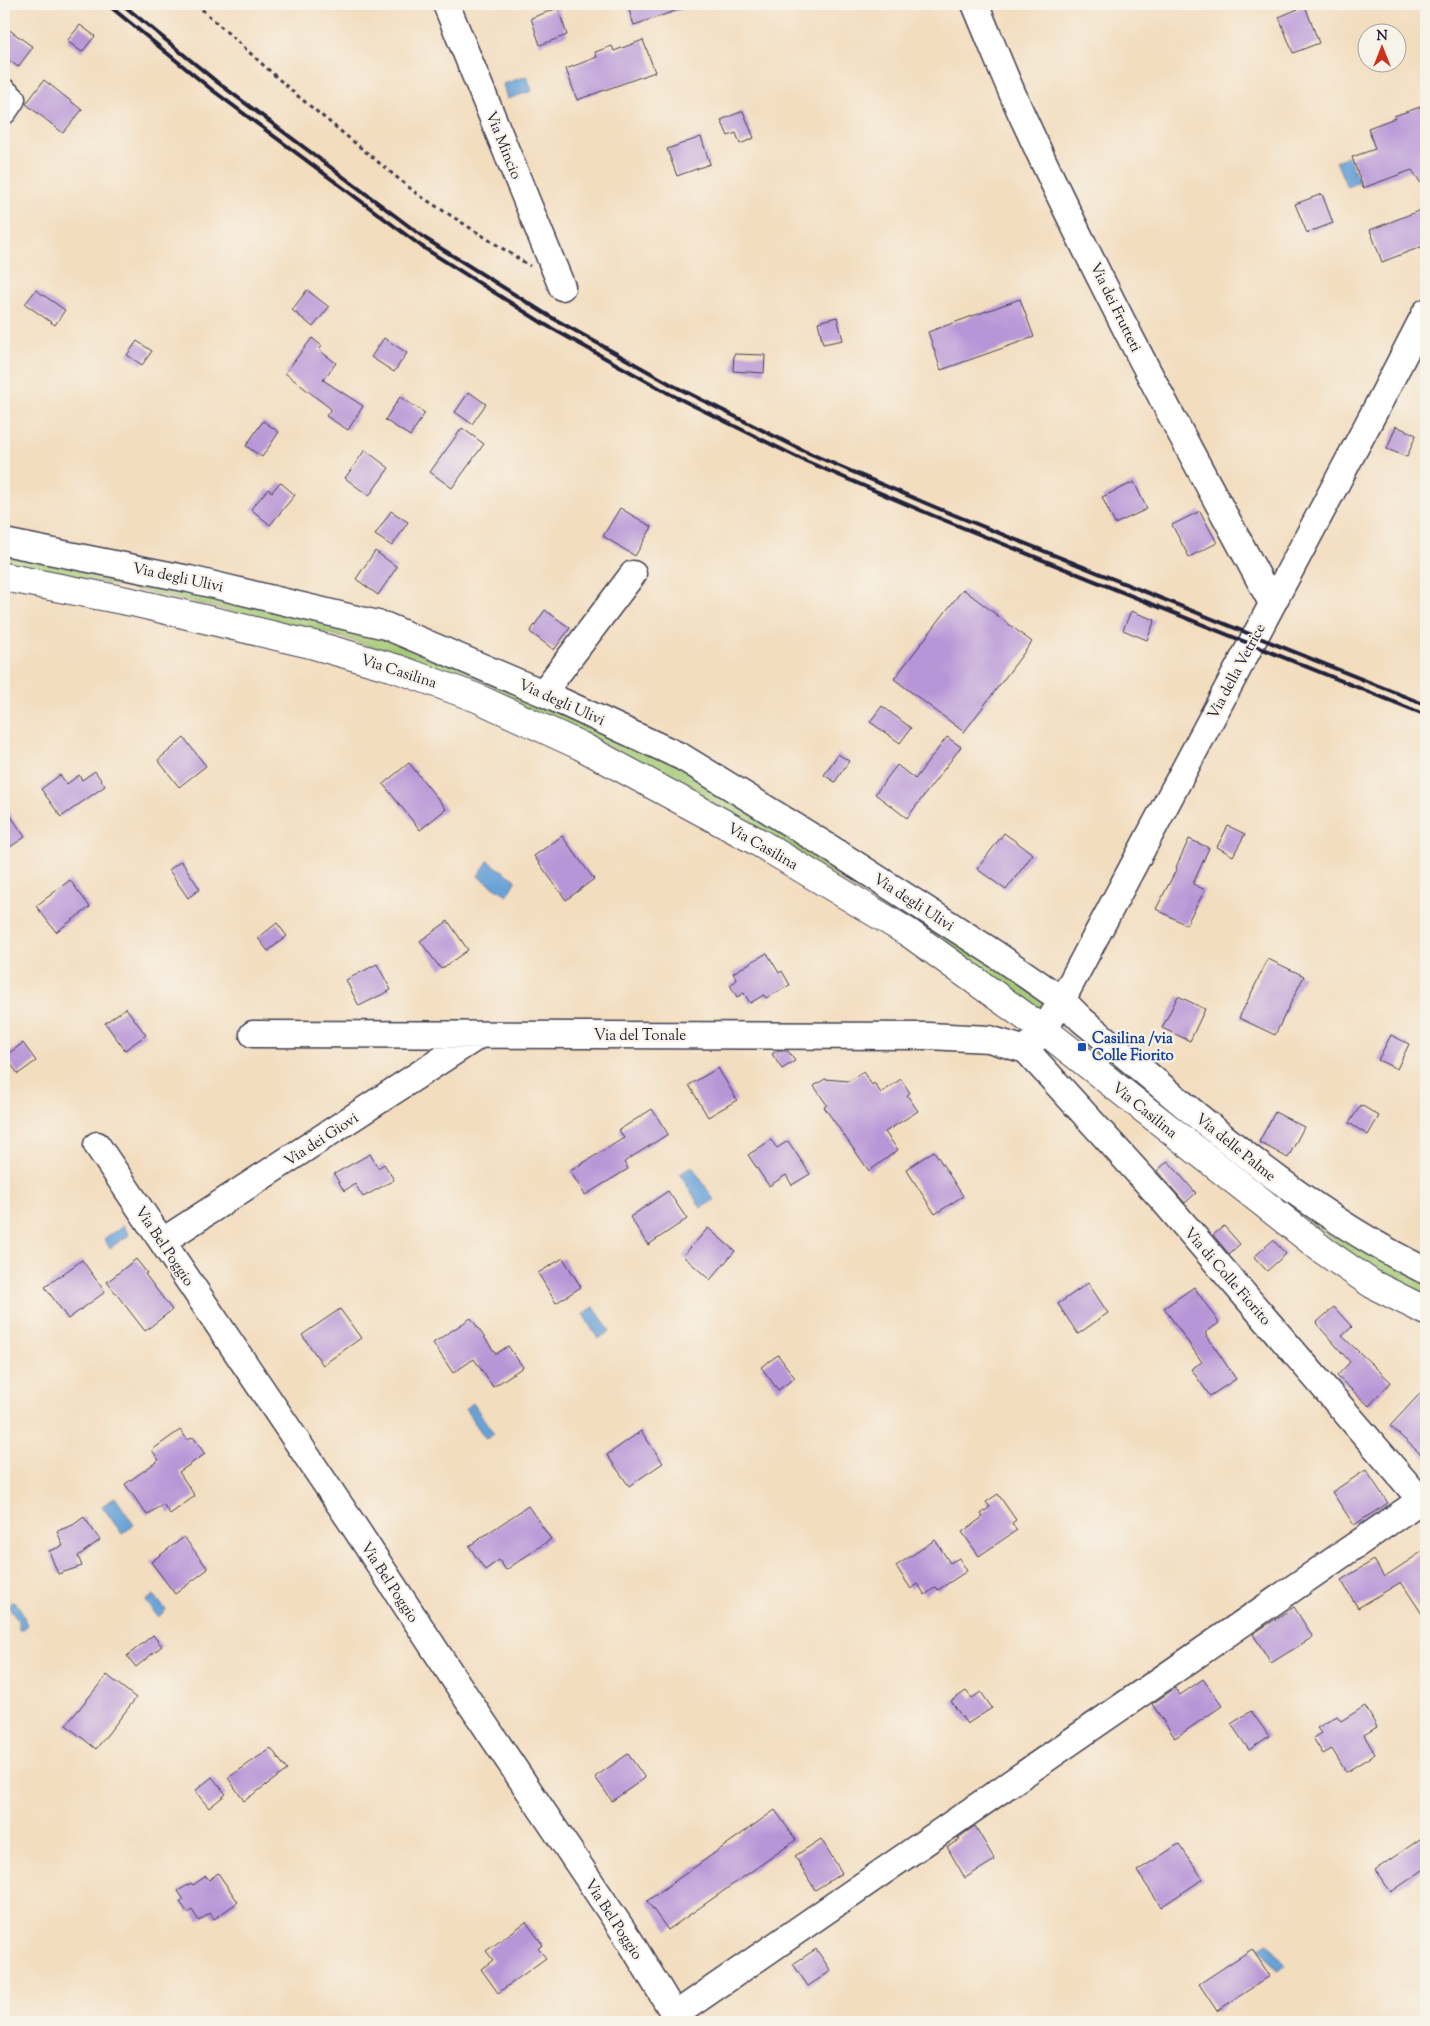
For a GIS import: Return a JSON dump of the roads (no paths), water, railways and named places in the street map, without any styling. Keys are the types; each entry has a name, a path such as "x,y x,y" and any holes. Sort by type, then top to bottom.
{"main road":[{"name":"Via Casilina","path":"4,577 132,602 314,645 398,669 477,698 581,746 758,842 909,933 1044,1030 1324,1251 1372,1284 1426,1311"}],"street":[{"name":"Via Mincio","path":"446,4 562,287"},
{"name":"Via dei Frutteti","path":"975,4 1026,125 1087,250 1137,350 1272,603"},
{"path":"4,92 12,99 4,111"},
{"name":"Via della Vetrice","path":"1026,1050 1044,1030 1062,1000 1426,312"},
{"name":"Via degli Ulivi","path":"4,542 189,579 386,626 544,693 682,758 827,846 994,953 1062,1000"},
{"path":"544,693 633,574"},
{"name":"Via delle Palme","path":"1062,1000 1082,1020 1278,1181 1342,1224 1426,1271"},
{"name":"Via del Tonale","path":"254,1034 928,1036 989,1039 1026,1050"},
{"name":"Via dei Giovi","path":"163,1242 478,1036"},
{"name":"Via di Colle Fiorito","path":"1026,1050 1162,1199 1424,1503"},
{"name":"Via Bel Poggio","path":"97,1145 630,1941 677,2019"},
{"path":"677,2019 1424,1503"}],"water":[{"path":"527,76 532,91 507,99 503,84"},
{"path":"1348,156 1359,182 1347,187 1336,161"},
{"path":"488,861 516,880 507,895 478,876"},
{"path":"692,1166 714,1200 701,1208 680,1174"},
{"path":"123,1225 129,1235 110,1248 104,1239"},
{"path":"594,1307 610,1331 598,1339 583,1314"},
{"path":"473,1403 494,1434 486,1439 465,1409"},
{"path":"115,1497 134,1525 122,1534 102,1506"},
{"path":"154,1595 166,1610 158,1617 146,1601"},
{"path":"11,1602 18,1605 27,1625 21,1630 18,1629 18,1621 9,1607"},
{"path":"1269,1942 1285,1966 1276,1971 1260,1947"}],"railway":[{"path":"107,4 211,89 421,246 544,324 670,394 801,459 934,516 1426,715"},
{"path":"122,4 217,82 426,239 549,316 674,386 804,451 937,508 1426,705"}],"place":[{"name":"Casilina /via Colle Fiorito","path":"1082,1047"}]}
